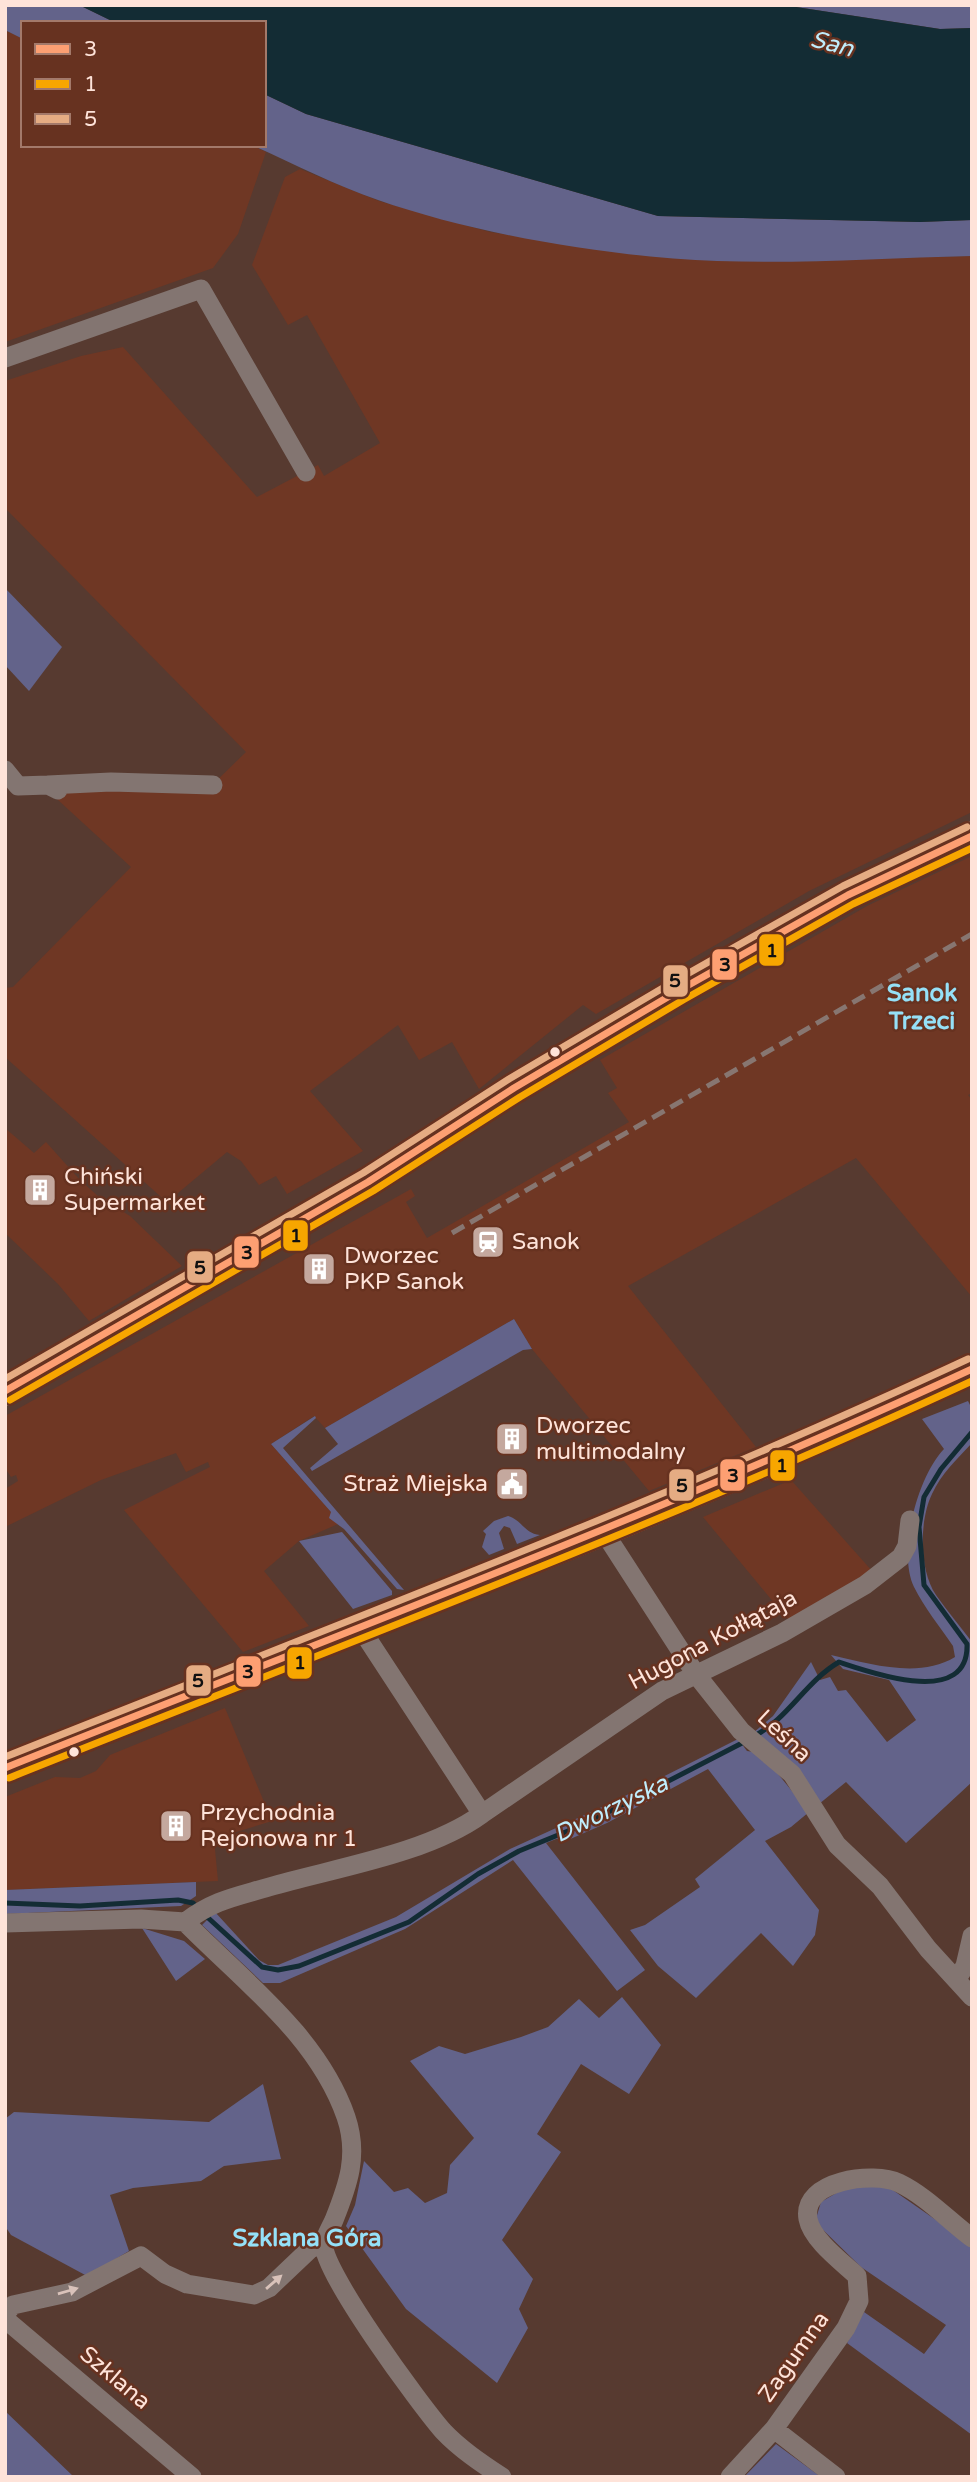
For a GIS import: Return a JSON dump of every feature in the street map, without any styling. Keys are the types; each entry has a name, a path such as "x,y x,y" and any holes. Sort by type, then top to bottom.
{"main road":[{"path":"5,1391 368,1182 526,1081 678,991 848,895 972,836"},
{"path":"5,1768 604,1532 842,1431 972,1369"}],"street":[{"path":"5,358 201,289 306,472"},
{"path":"5,770 18,786 111,782 213,785"},
{"path":"48,785 69,797"},
{"name":"Hugona Kołłątaja","path":"185,1922 208,1904 348,1867 465,1827 662,1691 782,1633 865,1585 901,1557 907,1546 910,1520"},
{"name":"Leśna","path":"604,1532 634,1584 695,1673 741,1731 792,1774 838,1845 880,1886 928,1949 972,1997"},
{"path":"360,1629 482,1814"},
{"path":"5,1923 141,1919 185,1922 283,2017 301,2038 336,2092 346,2118 354,2156 347,2187 324,2243 325,2258 335,2277 423,2405 461,2447 502,2477"},
{"path":"957,1979 965,1966 972,1936"},
{"name":"Zagumna","path":"730,2477 774,2428 846,2328 859,2301 857,2276 813,2231 808,2219 809,2208 819,2194 836,2183 856,2177 897,2182 972,2238"},
{"path":"5,2316 13,2305 72,2292 141,2256 164,2274 187,2284 254,2295 269,2288 310,2249 324,2243"},
{"name":"Szklana","path":"5,2316 192,2477"},
{"path":"774,2428 836,2477"}],"shaded area":[{"path":"5,5 79,5 112,21 21,21 21,38 5,30"},
{"path":"783,5 972,5 972,28 940,29"},
{"path":"5,30 21,38 21,147 256,147 266,152 238,234 213,268 5,342"},
{"path":"266,95 306,114 658,216 920,222 972,220 972,256 749,262 633,255 545,242 458,224 378,200 256,147 266,147"},
{"path":"300,169 379,201 490,232 651,256 718,261 972,256 972,812 809,891 596,1014 583,1005 479,1089 452,1042 419,1060 398,1025 310,1091 363,1151 287,1194 276,1176 259,1185 241,1161 227,1152 178,1193 170,1205 5,1057 5,988 13,987 131,867 46,789 205,792 246,752 5,508 5,381 81,356 123,347 257,497 318,465 324,476 380,443 307,315 288,325 252,265 285,177"},
{"path":"5,588 62,647 29,691 5,665"},
{"path":"972,856 972,1093 968,1095 972,1100 972,1297 856,1158 628,1286 756,1447 649,1491 532,1349 514,1319 325,1428 314,1416 271,1444 331,1512 345,1521 299,1541 264,1571 309,1626 243,1652 124,1510 210,1467 208,1462 186,1472 176,1453 101,1480 5,1527 5,1489 18,1481 16,1475 11,1477 5,1468 5,1416 411,1189 415,1196 406,1202 427,1238 629,1122 608,1093 617,1088 600,1060 867,906"},
{"path":"5,1128 34,1153 46,1142 80,1180 99,1197 130,1216 182,1266 89,1321 58,1284 5,1233"},
{"path":"514,1319 532,1349 523,1350 312,1471 310,1468 338,1444 325,1428"},
{"path":"968,1401 972,1409 972,1443 945,1473 932,1494 925,1518 923,1545 930,1585 972,1642 972,1782 906,1843 846,1782 819,1804 753,1733 773,1716 811,1662 820,1680 830,1677 838,1691 846,1690 887,1742 916,1720 889,1680 843,1669 831,1655 894,1668 926,1667 955,1657 953,1646 914,1587 909,1572 908,1554 909,1535 919,1495 926,1477 944,1449 922,1419"},
{"path":"315,1416 316,1418 283,1448 404,1590 397,1589 344,1529 329,1518 331,1512 271,1444"},
{"path":"791,1480 873,1572 789,1621 703,1517"},
{"path":"508,1516 540,1535 517,1544 510,1528 504,1526 499,1533 504,1549 489,1555 482,1547 486,1534 483,1531 494,1521"},
{"path":"342,1532 392,1591 392,1595 353,1609 299,1541"},
{"path":"225,1708 272,1821 214,1839 218,1881 5,1890 5,1797 55,1777 80,1778 96,1771 110,1755"},
{"path":"738,1739 747,1751 761,1753 809,1812 791,1827 765,1841 819,1910 815,1935 793,1966 761,1933 696,1998 658,1966 630,1930 645,1925 700,1887 695,1879 755,1830 708,1769 607,1823 568,1840 556,1839 546,1843 645,1970 617,1991 513,1860 405,1929 280,1983 263,1983 202,1925 215,1912 259,1960 268,1965 278,1965 396,1917 510,1849 613,1802"},
{"path":"196,1882 196,1896 181,1906 5,1914 5,1890"},
{"path":"142,1928 184,1941 205,1959 176,1981"},
{"path":"622,1997 661,2045 629,2094 581,2064 537,2134 561,2152 502,2240 533,2279 519,2309 528,2328 497,2383 406,2309 346,2226 355,2205 364,2161 394,2192 408,2188 425,2203 447,2193 450,2165 474,2138 410,2061 439,2046 465,2054 521,2037 548,2027 579,1999 599,2018"},
{"path":"263,2084 281,2159 224,2166 201,2181 133,2188 110,2195 129,2251 87,2276 11,2235 5,2226 5,2119 14,2112 209,2122"},
{"path":"850,2185 887,2186 972,2245 972,2435 847,2343 864,2312 924,2354 946,2325 861,2267 815,2222 821,2202"},
{"path":"5,2411 74,2477 5,2477"},
{"path":"776,2444 821,2477 744,2477"}],"water":[{"name":"San","path":"79,5 783,5 940,29 972,28 972,220 920,222 658,216 306,114 266,95 266,21 112,21"}],"waterway":[{"name":"Dworzyska","path":"754,1736 777,1720 816,1680 839,1662 873,1673 916,1681 936,1681 952,1675 963,1664 967,1644 924,1585 919,1527 924,1497 941,1469 972,1432"},
{"name":"Dworzyska","path":"205,1915 262,1967 278,1970 299,1966 409,1922 478,1874 519,1851 585,1824 746,1741"},
{"name":"Dworzyska","path":"5,1903 80,1906 178,1900 193,1903 198,1908"}],"railway":[{"path":"452,1233 972,934"}],"transit line":[{"name":"5","path":"5,1379 363,1173 509,1079 673,982 843,886 967,827"},
{"name":"3","path":"5,1391 368,1182 514,1088 678,991 848,895 972,836"},
{"name":"1","path":"10,1400 373,1191 520,1097 683,1000 853,904 972,848"},
{"name":"5","path":"5,1757 610,1516 968,1359"},
{"name":"3","path":"5,1768 612,1526 972,1369"},
{"name":"1","path":"9,1778 614,1537 972,1381"}],"place":[{"name":"Chiński Supermarket","path":"40,1190"},
{"name":"Sanok","path":"488,1242"},
{"name":"Dworzec PKP Sanok","path":"319,1269"},
{"name":"Dworzec multimodalny","path":"512,1439"},
{"name":"Straż Miejska","path":"512,1484"},
{"name":"Przychodnia Rejonowa nr 1","path":"176,1826"}],"district":[{"name":"Sanok Trzeci","path":"922,1007"},
{"name":"Szklana Góra","path":"307,2238"}]}
